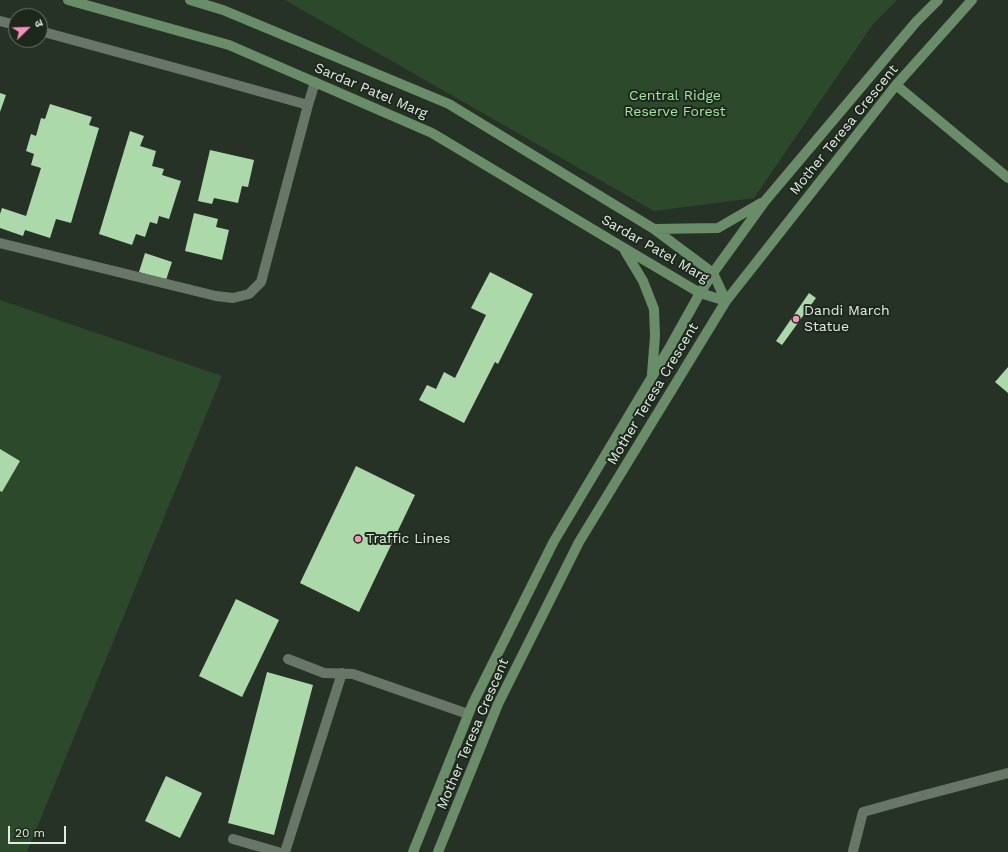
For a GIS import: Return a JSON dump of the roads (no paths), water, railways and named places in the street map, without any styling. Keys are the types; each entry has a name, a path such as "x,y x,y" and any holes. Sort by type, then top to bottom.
{"main road":[{"name":"Sardar Patel Marg","path":"68,0 229,45 432,133 700,293 726,301"},
{"name":"Sardar Patel Marg","path":"190,0 223,10 449,104 654,229 712,273 726,301"},
{"name":"Mother Teresa Crescent","path":"413,852 468,714 554,541 652,378 712,273 765,201 916,22 938,0"},
{"name":"Mother Teresa Crescent","path":"438,852 498,704 579,542 726,301 896,85 972,0"},
{"path":"896,85 1008,178"},
{"path":"654,229 718,228 765,201"},
{"path":"624,248 643,281 654,309 655,336 652,378"}],"street":[{"path":"48,34 308,105"},
{"path":"0,243 216,296 233,298 249,294 261,282 315,82"},
{"path":"288,659 324,673 353,674 468,714"},
{"path":"285,852 342,673"},
{"path":"853,851 863,812 1008,773"},
{"path":"233,839 278,852"}],"place":[{"name":"Dandi March Statue","path":"796,319"},
{"name":"Traffic Lines","path":"358,539"}],"park label":[{"name":"Central Ridge Reserve Forest","path":"675,104"}]}
